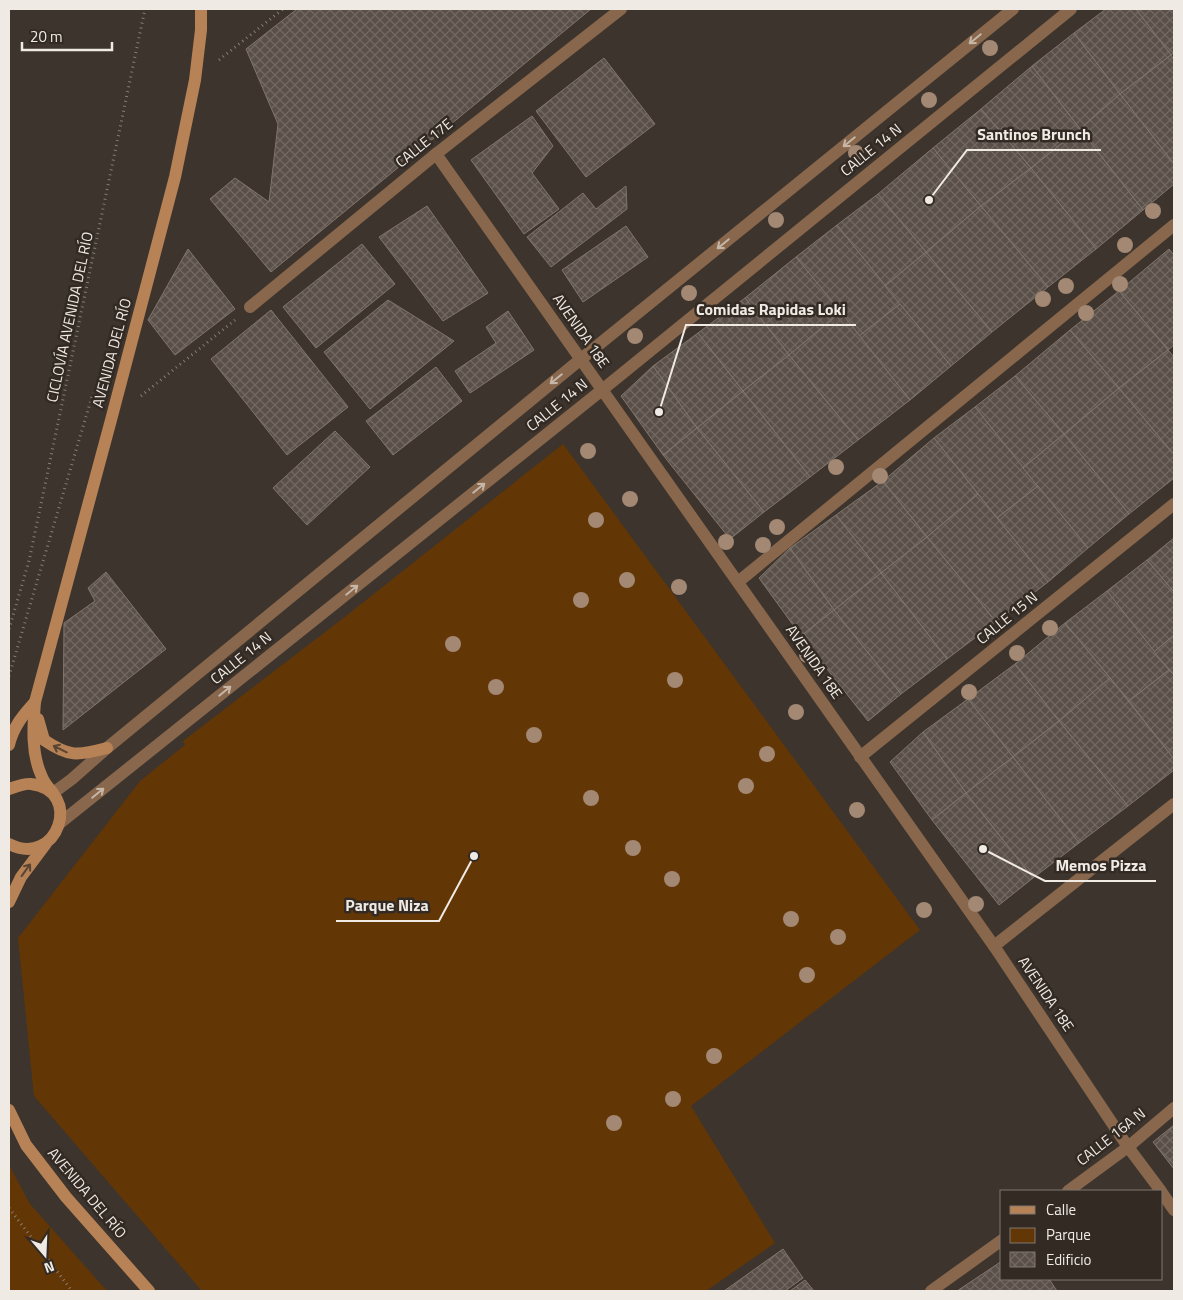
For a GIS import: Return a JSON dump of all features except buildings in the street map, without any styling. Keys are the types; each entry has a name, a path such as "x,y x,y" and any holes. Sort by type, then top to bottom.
{"main road":[{"name":"AVENIDA DEL RÍO","path":"60,823 62,815 59,803 42,778 38,767 33,726 35,702 175,177 195,80 201,30 201,9"},
{"path":"35,702 44,740 63,753 88,753 107,748"},
{"path":"9,745 11,733 20,718 35,702"},
{"path":"9,789 30,784 43,787 53,793"},
{"path":"9,902 21,877 54,835 60,823"},
{"path":"9,844 21,849 32,850 48,841"},
{"name":"AVENIDA DEL RÍO","path":"9,1110 26,1145 66,1197 149,1291"}],"street":[{"name":"CALLE 17E","path":"250,307 436,154 621,9"},
{"name":"CALLE 14 N","path":"53,793 581,359 1013,9"},
{"name":"CALLE 14 N","path":"60,823 602,390 1071,9"},
{"name":"AVENIDA 18E","path":"436,154 994,946 1128,1147 1160,1190"},
{"path":"738,582 1174,225"},
{"name":"CALLE 15 N","path":"860,756 1174,504"},
{"path":"994,946 1174,804"},
{"name":"CALLE 16A N","path":"1069,1190 1128,1147 1174,1108"},
{"name":"AVENIDA 18E","path":"1163,1195 1174,1210"},
{"path":"931,1291 1000,1241"}],"path":[{"name":"CICLOVÍA AVENIDA DEL RÍO","path":"9,629 31,551 145,9"},
{"path":"195,80 283,9"},
{"path":"111,420 250,307"},
{"path":"9,676 94,389"},
{"path":"9,1208 72,1291"}],"green space":[{"path":"563,444 920,930 691,1106 775,1243 706,1291 202,1291 34,1096 18,938 140,781 185,745 183,741 346,616"},
{"path":"9,1165 30,1204 107,1291 9,1291"}],"place":[{"name":"Santinos Brunch","path":"929,200"},
{"name":"Comidas Rapidas Loki","path":"659,412"},
{"name":"Memos Pizza","path":"983,849"},
{"name":"Parque Niza","path":"474,856"}]}
